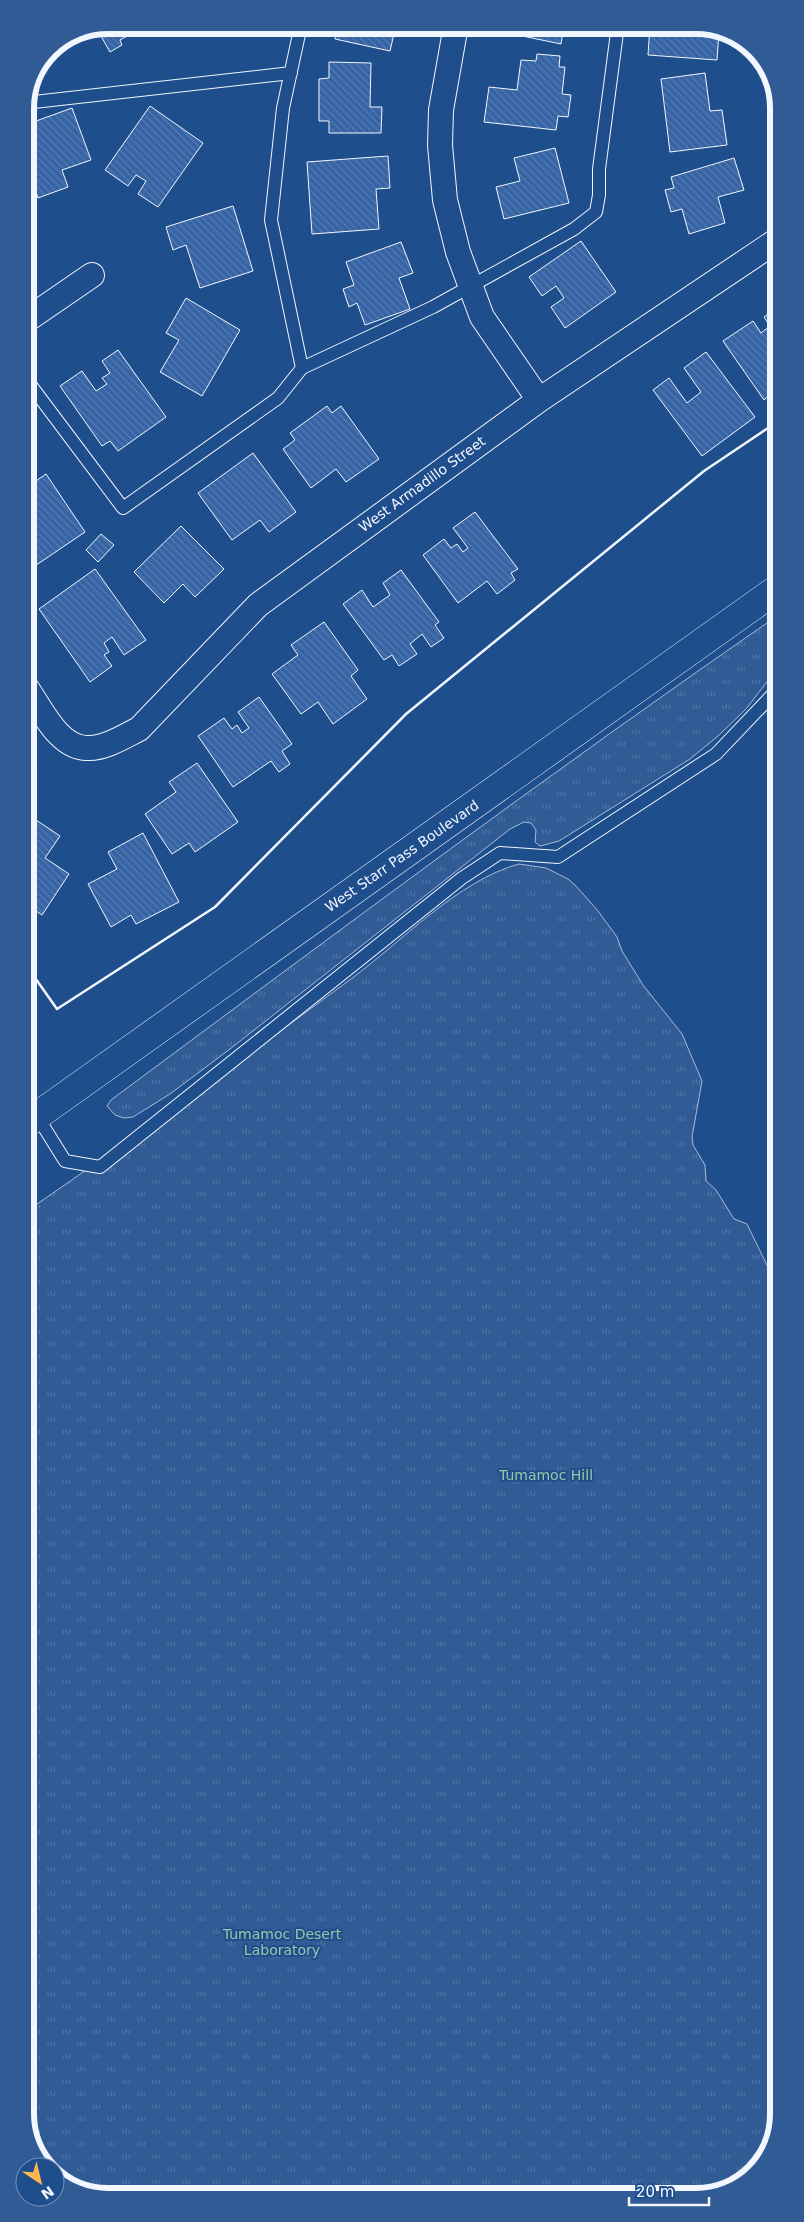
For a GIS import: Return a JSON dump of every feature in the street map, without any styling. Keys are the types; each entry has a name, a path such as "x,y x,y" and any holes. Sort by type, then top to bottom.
{"main road":[{"name":"West Starr Pass Boulevard","path":"34,1119 770,594"}],"street":[{"path":"454,34 441,110 440,145 445,200 458,252 482,317 539,400"},
{"name":"West Armadillo Street","path":"34,698 57,731 69,744 90,754 139,729 258,604 539,400 770,245"},
{"path":"34,315 92,274"}],"lane":[{"path":"299,34 283,108 271,220 302,368"},
{"path":"34,390 124,508 278,398 302,368 433,307 574,229 596,212 599,195 599,169 617,34"},
{"path":"34,102 291,73"},
{"path":"34,1123 65,1162 100,1167 462,878 500,853 558,857 716,754 770,697"}],"green space":[{"path":"770,621 770,678 746,709 690,759 559,841 540,846 535,842 536,830 531,823 524,822 510,829 170,1094 133,1117 124,1118 115,1115 107,1106 111,1100 442,855"},
{"path":"519,864 546,868 568,879 598,911 617,937 622,951 643,985 682,1034 702,1081 692,1137 693,1145 705,1165 706,1181 716,1190 734,1219 747,1224 770,1271 769,2129 760,2151 745,2170 725,2183 706,2188 103,2188 88,2186 65,2175 65,2157 48,2157 39,2143 34,2124 34,1206 311,1009 431,914 474,884 497,872"}],"building":[{"path":"100,34 131,34 120,40 122,45 110,52"},
{"path":"336,34 394,34 390,51 335,39"},
{"path":"513,34 563,34 561,44"},
{"path":"649,34 701,34 719,37 717,60 648,55"},
{"path":"537,54 560,56 559,67 565,67 562,94 571,95 568,117 558,116 556,130 484,122 489,87 517,90 521,60 536,61"},
{"path":"329,62 371,63 370,107 382,107 381,133 329,133 329,121 319,121 319,79 329,78"},
{"path":"705,73 710,111 722,110 727,145 670,152 661,79"},
{"path":"150,106 203,143 158,207 138,194 146,181 136,175 128,186 105,170"},
{"path":"72,108 91,160 62,170 68,187 38,198 34,187 34,122"},
{"path":"555,148 569,203 504,219 496,187 520,181 514,158"},
{"path":"388,156 390,188 376,189 379,229 312,234 307,162"},
{"path":"734,158 744,190 718,197 725,223 689,234 682,209 671,212 665,190 674,188 671,177"},
{"path":"233,206 253,271 200,288 186,245 173,250 166,227"},
{"path":"581,241 616,292 565,328 551,307 564,298 556,286 542,296 529,277"},
{"path":"401,242 413,273 399,278 410,309 365,325 357,303 349,307 343,289 354,285 346,262"},
{"path":"186,298 240,330 202,396 160,372 179,340 166,333"},
{"path":"770,312 770,326 764,317"},
{"path":"753,321 761,333 770,326 770,395 764,400 723,341"},
{"path":"118,350 166,417 118,451 110,441 102,446 60,386 82,371 96,391 107,384 102,378 110,373 102,361"},
{"path":"706,352 755,417 702,456 653,390 669,378 687,403 701,392 684,368"},
{"path":"327,406 332,413 341,406 379,459 346,482 336,469 311,488 283,449 295,440 290,433"},
{"path":"253,453 296,512 269,532 260,520 232,540 198,493"},
{"path":"46,474 85,532 34,567 34,482"},
{"path":"475,512 518,569 511,573 515,580 497,594 487,581 458,603 423,555 444,539 451,548 457,544 463,552 468,548 453,528"},
{"path":"181,526 224,569 195,597 183,584 164,603 134,572"},
{"path":"101,534 114,545 98,562 86,550"},
{"path":"95,569 146,640 124,655 112,637 104,643 109,652 104,655 112,666 90,682 39,609"},
{"path":"401,570 439,622 435,625 444,638 431,647 422,634 410,644 417,654 399,666 392,655 384,660 343,604 362,590 373,607 390,595 383,583"},
{"path":"324,622 358,670 351,676 367,699 333,724 318,702 301,714 272,674 298,655 291,645"},
{"path":"259,697 292,744 282,751 290,764 279,772 271,761 233,787 198,736 224,718 232,729 237,725 242,733 249,728 238,712"},
{"path":"197,763 238,822 195,852 189,843 172,854 145,814 176,792 169,782"},
{"path":"34,819 60,836 45,858 69,874 42,915 34,910"},
{"path":"143,833 179,902 136,924 131,915 111,927 88,884 117,869 108,852"}],"wall":[{"path":"34,976 57,1009 215,907 406,714 704,471 770,427"}],"park label":[{"name":"Tumamoc Hill","path":"546,1475"},
{"name":"Tumamoc Desert Laboratory","path":"282,1942"}]}
